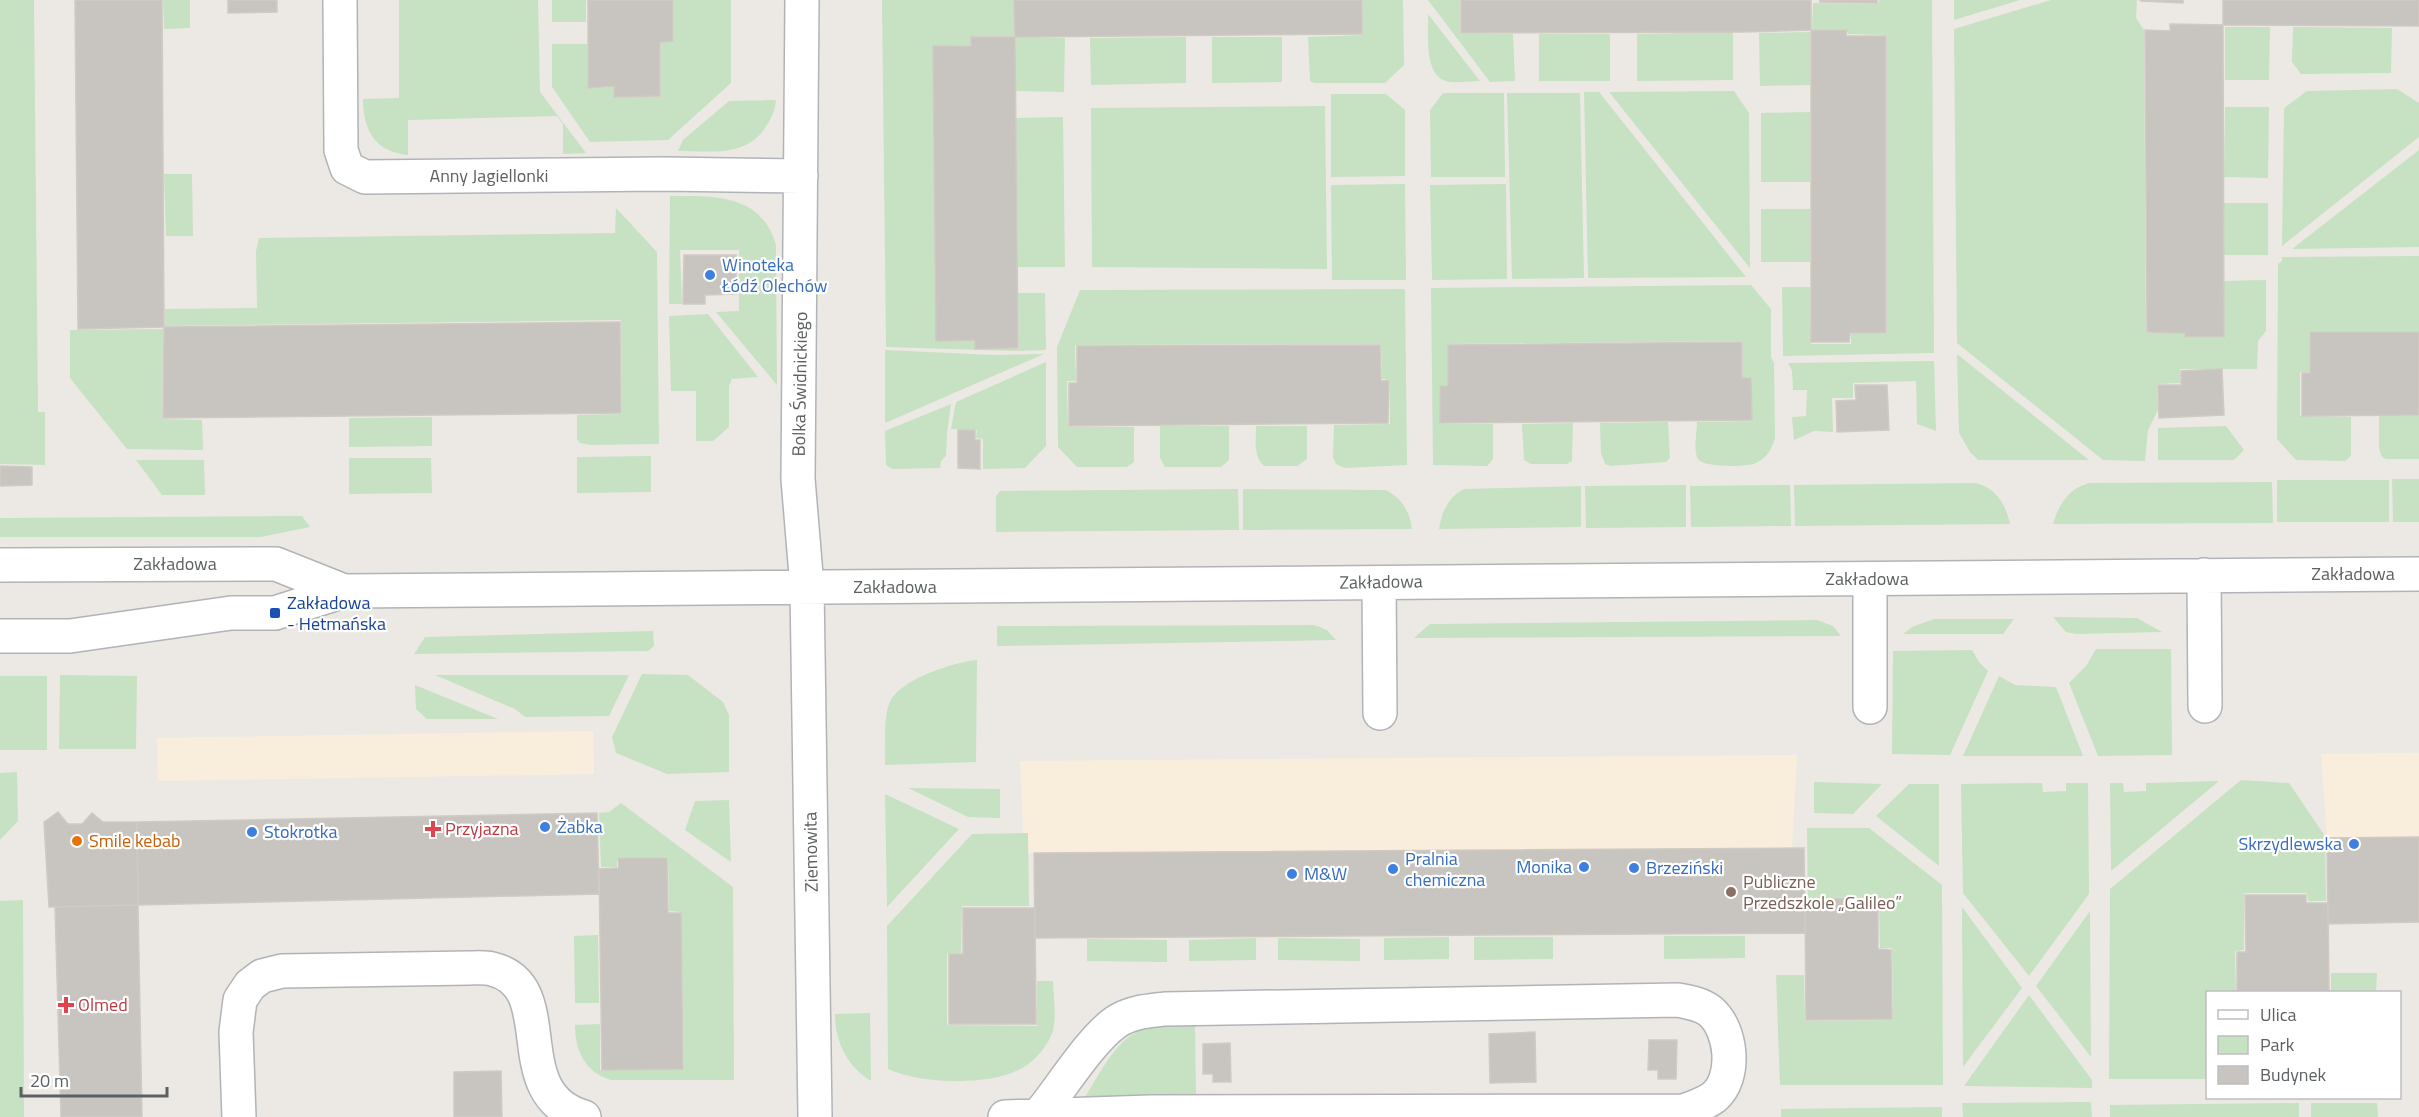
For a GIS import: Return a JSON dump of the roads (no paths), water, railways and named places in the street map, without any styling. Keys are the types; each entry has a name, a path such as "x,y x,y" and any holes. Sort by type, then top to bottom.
{"street":[{"name":"Anny Jagiellonki","path":"340,0 341,150 347,168 365,177 664,174 801,176"},
{"name":"Bolka Świdnickiego","path":"802,0 798,479 807,587"},
{"name":"Zakładowa","path":"0,565 276,564 344,591"},
{"name":"Zakładowa","path":"0,636 70,636 219,614 275,613 344,591 2419,574"},
{"path":"2205,575 2205,706"},
{"path":"1870,579 1870,707"},
{"path":"1379,583 1380,713"},
{"name":"Ziemowita","path":"807,587 815,1117"},
{"path":"239,1117 236,1032 240,1000 250,985 262,976 282,971 469,968 492,968 511,977 520,987 529,1005 542,1084 555,1100 577,1115 584,1117"},
{"path":"1005,1117 1038,1116 1150,1112 1684,1111 1700,1106 1715,1096 1725,1082 1729,1062 1728,1049 1719,1021 1703,1007 1678,1000 1165,1009 1137,1012 1116,1022 1086,1054 1038,1116"}],"place":[{"name":"Winoteka Łódź Olechów","path":"710,275"},
{"name":"Zakładowa - Hetmańska","path":"275,613"},
{"name":"Żabka","path":"545,827"},
{"name":"Przyjazna","path":"433,829"},
{"name":"Stokrotka","path":"252,832"},
{"name":"Smile kebab","path":"77,841"},
{"name":"Skrzydlewska","path":"2354,844"},
{"name":"Monika","path":"1584,867"},
{"name":"Brzeziński","path":"1634,868"},
{"name":"Pralnia chemiczna","path":"1393,869"},
{"name":"M&W","path":"1292,874"},
{"name":"Publiczne Przedszkole „Galileo”","path":"1731,892"},
{"name":"Olmed","path":"66,1005"}]}
